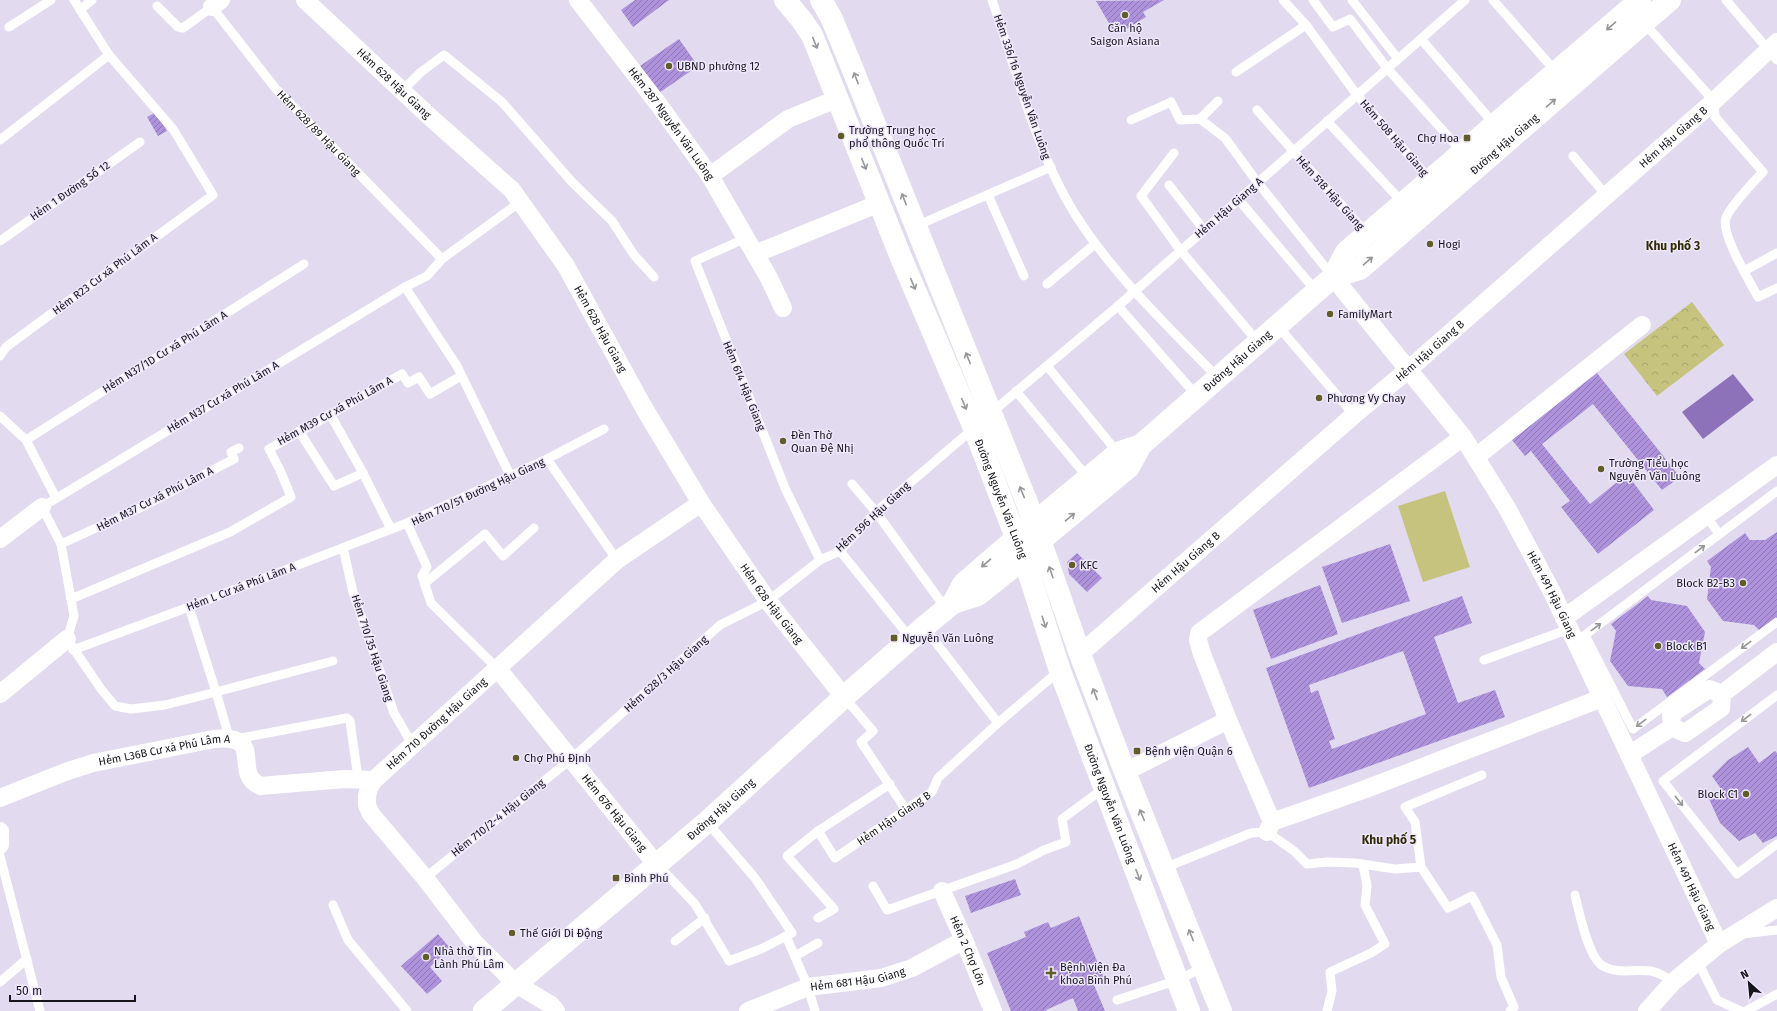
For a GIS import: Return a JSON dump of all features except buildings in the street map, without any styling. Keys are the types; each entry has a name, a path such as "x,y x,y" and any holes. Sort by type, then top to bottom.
{"main road":[{"name":"Đường Nguyễn Văn Luông","path":"785,0 812,35 837,99 974,428 1024,558 1060,671 1189,1011"},
{"name":"Đường Hậu Giang","path":"1333,277 1346,252 1368,235 1495,125 1635,8 1670,0"},
{"name":"Đường Nguyễn Văn Luông","path":"823,1 851,65 991,413 1037,532 1080,654 1125,772 1221,1011"},
{"name":"Đường Hậu Giang","path":"950,606 963,584 1016,538 1037,532 1129,467 1141,445 1333,277 1360,269 1635,8"},
{"name":"Đường Hậu Giang","path":"484,1011 707,822 844,697 917,633 950,606 978,595 1024,558 1037,532 1088,478 1118,453 1141,445"}],"street":[{"name":"Hẻm 287 Nguyễn Văn Luông","path":"578,0 659,105 710,176 769,278 783,308"},
{"name":"Hẻm 628 Hậu Giang","path":"305,1 512,190 566,266 644,408 701,503 768,600 844,697"},
{"path":"801,19 823,1"},
{"name":"Hẻm Hậu Giang B","path":"1080,654 1354,415 1409,369 1714,101 1774,51"},
{"path":"710,176 788,119 837,99"},
{"path":"755,254 880,203"},
{"name":"Hẻm 491 Hậu Giang","path":"1333,277 1409,369 1463,438 1507,508 1566,623 1629,755 1726,940"},
{"path":"1476,457 1642,325"},
{"path":"1463,438 1199,633 1198,640 1202,654 1270,827 1602,698"},
{"path":"1566,623 1777,464"},
{"path":"0,539 49,502"},
{"name":"Hẻm 710 Đường Hậu Giang","path":"556,1011 551,1005 516,984 474,942 425,878 370,814 367,805 369,788 366,779 412,744 498,669 617,560 701,503"},
{"path":"0,694 70,644"},
{"path":"1629,755 1672,728 1685,732 1721,708 1722,694 1777,652"},
{"name":"Hẻm 676 Hậu Giang","path":"498,669 656,864"},
{"path":"1125,772 1228,720"},
{"name":"Hẻm L36B Cư xá Phú Lâm A","path":"0,798 65,772 93,763 214,739 232,738 242,743 245,750 250,778 254,783 260,786 366,779"},
{"path":"0,831 0,845"},
{"name":"Hẻm 2 Chợ Lớn","path":"942,891 993,1011"},
{"path":"1647,1011 1673,982 1698,962 1726,940 1777,908"},
{"name":"Hẻm 681 Hậu Giang","path":"748,1011 808,987 881,978 912,968 964,940"}],"lane":[{"path":"9,27 51,0"},
{"path":"0,140 109,55 74,0"},
{"path":"80,10 92,0"},
{"name":"Hẻm 336/16 Nguyễn Văn Luông","path":"992,0 1039,139 1050,167 1074,213 1095,244 1134,292 1218,378"},
{"name":"Hẻm 508 Hậu Giang","path":"1283,0 1306,25 1357,95 1431,181"},
{"path":"1312,0 1333,27 1350,19 1387,68 1463,153"},
{"path":"1352,0 1398,59"},
{"name":"Hẻm Hậu Giang A","path":"991,413 1118,306 1465,0"},
{"path":"1493,0 1557,73"},
{"path":"1726,0 1774,51"},
{"path":"157,6 178,27 183,28 216,4"},
{"name":"Hẻm 628/89 Hậu Giang","path":"216,4 276,89 442,259"},
{"path":"1635,8 1714,101 1715,117 1763,172 1753,181 1726,218 1724,229 1744,272 1758,297 1777,288"},
{"path":"1236,72 1306,25"},
{"path":"1421,39 1495,125"},
{"name":"Hẻm R23 Cư xá Phú Lâm A","path":"0,356 6,347 213,194 173,128 109,55"},
{"path":"402,91 421,72 444,55 502,102 572,182 612,221 634,255 654,277"},
{"path":"1131,120 1171,102 1180,120 1200,119 1226,138 1258,183 1333,277"},
{"path":"1200,119 1218,102"},
{"name":"Hẻm 518 Hậu Giang","path":"1257,110 1368,235"},
{"path":"1327,121 1404,204"},
{"name":"Hẻm 1 Đường Số 12","path":"0,241 140,142"},
{"path":"1174,153 1141,196 1181,251 1258,342"},
{"path":"1573,156 1606,195"},
{"path":"915,227 1050,167"},
{"path":"1169,185 1204,230"},
{"path":"988,195 1024,276"},
{"path":"1239,200 1316,291"},
{"name":"Hẻm N37 Cư xá Phú Lâm A","path":"49,502 404,287 427,276 442,259 520,202"},
{"name":"Hẻm 614 Hậu Giang","path":"746,238 695,261 785,488 820,560"},
{"path":"1047,284 1095,244"},
{"path":"1744,272 1777,253"},
{"name":"Hẻm N37/1D Cư xá Phú Lâm A","path":"26,440 304,264"},
{"path":"404,287 457,366 510,475"},
{"path":"1118,306 1197,396"},
{"path":"1277,326 1354,415"},
{"path":"1047,366 1118,453"},
{"name":"Hẻm M39 Cư xá Phú Lâm A","path":"71,599 230,532 291,497 280,470 269,449 300,431 402,374 408,383 419,377 430,394 462,376"},
{"path":"1016,391 1088,478"},
{"path":"330,414 363,472 391,529"},
{"path":"0,416 26,440 49,502 61,544 74,616 70,644 115,706 131,709 165,705 333,661"},
{"name":"Hẻm 596 Hậu Giang","path":"768,600 820,560 840,551 876,512 974,428"},
{"name":"Hẻm 710/51 Đường Hậu Giang","path":"498,669 431,603 422,576 427,567 407,523 547,459 604,429"},
{"path":"300,431 334,486 363,472"},
{"name":"Hẻm M37 Cư xá Phú Lâm A","path":"61,544 142,507 234,459 231,452 239,448"},
{"path":"547,459 617,560"},
{"path":"852,484 950,606"},
{"path":"1777,491 1585,635 1633,729 1777,622"},
{"path":"1707,516 1720,534"},
{"name":"Hẻm L Cư xá Phú Lâm A","path":"70,644 189,607 407,523"},
{"path":"425,583 485,534 503,556 534,528"},
{"name":"Hẻm 710/35 Hậu Giang","path":"343,548 354,592 394,713 412,744"},
{"path":"840,551 917,633 998,723"},
{"name":"Hẻm 628/3 Hậu Giang","path":"571,759 720,625 768,600"},
{"path":"189,607 232,738 347,718 350,721 366,779"},
{"path":"1484,660 1566,623"},
{"name":"Hẻm Hậu Giang B","path":"818,831 835,858 932,792 938,778 998,723 1060,671"},
{"path":"1777,695 1663,781 1737,874 1777,844"},
{"path":"844,697 873,731 861,742 906,810"},
{"name":"Hẻm 710/2-4 Hậu Giang","path":"425,878 571,759"},
{"path":"1482,775 1405,806 1415,822 1421,867 1448,908 1472,896 1497,945 1500,977 1514,1007 1510,1011"},
{"path":"818,918 834,909 787,856 818,831 890,784"},
{"path":"873,886 887,910 1017,864 1044,850 1066,842 1062,820 1104,788"},
{"path":"656,864 695,904 705,918 729,961 761,949 792,933 759,884 707,822"},
{"path":"1164,868 1251,833 1270,827 1307,864 1326,862 1395,869 1421,867"},
{"path":"0,856 40,1011"},
{"path":"1327,1011 1332,991 1330,972 1371,953 1386,944 1365,905 1367,886 1363,865"},
{"path":"1575,895 1582,926 1592,952 1602,966 1621,971 1644,970 1660,973 1673,982"},
{"path":"333,905 348,940 407,1011"},
{"path":"675,940 705,918"},
{"path":"1726,940 1777,930"},
{"path":"786,936 808,987 816,1011"},
{"path":"795,956 818,943"},
{"path":"0,982 27,959"},
{"path":"1698,962 1716,1000 1741,1011"},
{"path":"1117,1000 1178,980 1204,967"},
{"path":"1746,1011 1776,996"}],"green space":[{"path":"1692,302 1724,345 1657,396 1624,354"},
{"path":"1445,491 1470,567 1423,582 1398,506"}],"shaded area":[{"path":"1733,374 1754,400 1703,439 1682,412"}],"place":[{"name":"Căn hộ Saigon Asiana","path":"1125,15"},
{"name":"UBND phường 12","path":"669,66"},
{"name":"Trường Trung học phổ thông Quốc Trí","path":"841,136"},
{"name":"Chợ Hoa","path":"1467,138"},
{"name":"Hogi","path":"1430,244"},
{"name":"FamilyMart","path":"1330,314"},
{"name":"Phương Vy Chay","path":"1319,398"},
{"name":"Đền Thờ Quan Đệ Nhị","path":"783,441"},
{"name":"Trường Tiểu học Nguyễn Văn Luông","path":"1601,469"},
{"name":"KFC","path":"1072,565"},
{"name":"Block B2-B3","path":"1743,583"},
{"name":"Nguyễn Văn Luông","path":"894,638"},
{"name":"Block B1","path":"1658,646"},
{"name":"Bệnh viện Quận 6","path":"1137,751"},
{"name":"Chợ Phú Định","path":"516,758"},
{"name":"Block C1","path":"1746,794"},
{"name":"Bình Phú","path":"616,878"},
{"name":"Thế Giới Di Động","path":"512,933"},
{"name":"Nhà thờ Tin Lành Phú Lâm","path":"426,957"},
{"name":"Bệnh viện Đa khoa Bình Phú","path":"1051,973"}],"district":[{"name":"Khu phố 3","path":"1673,246"},
{"name":"Khu phố 5","path":"1389,840"}]}
